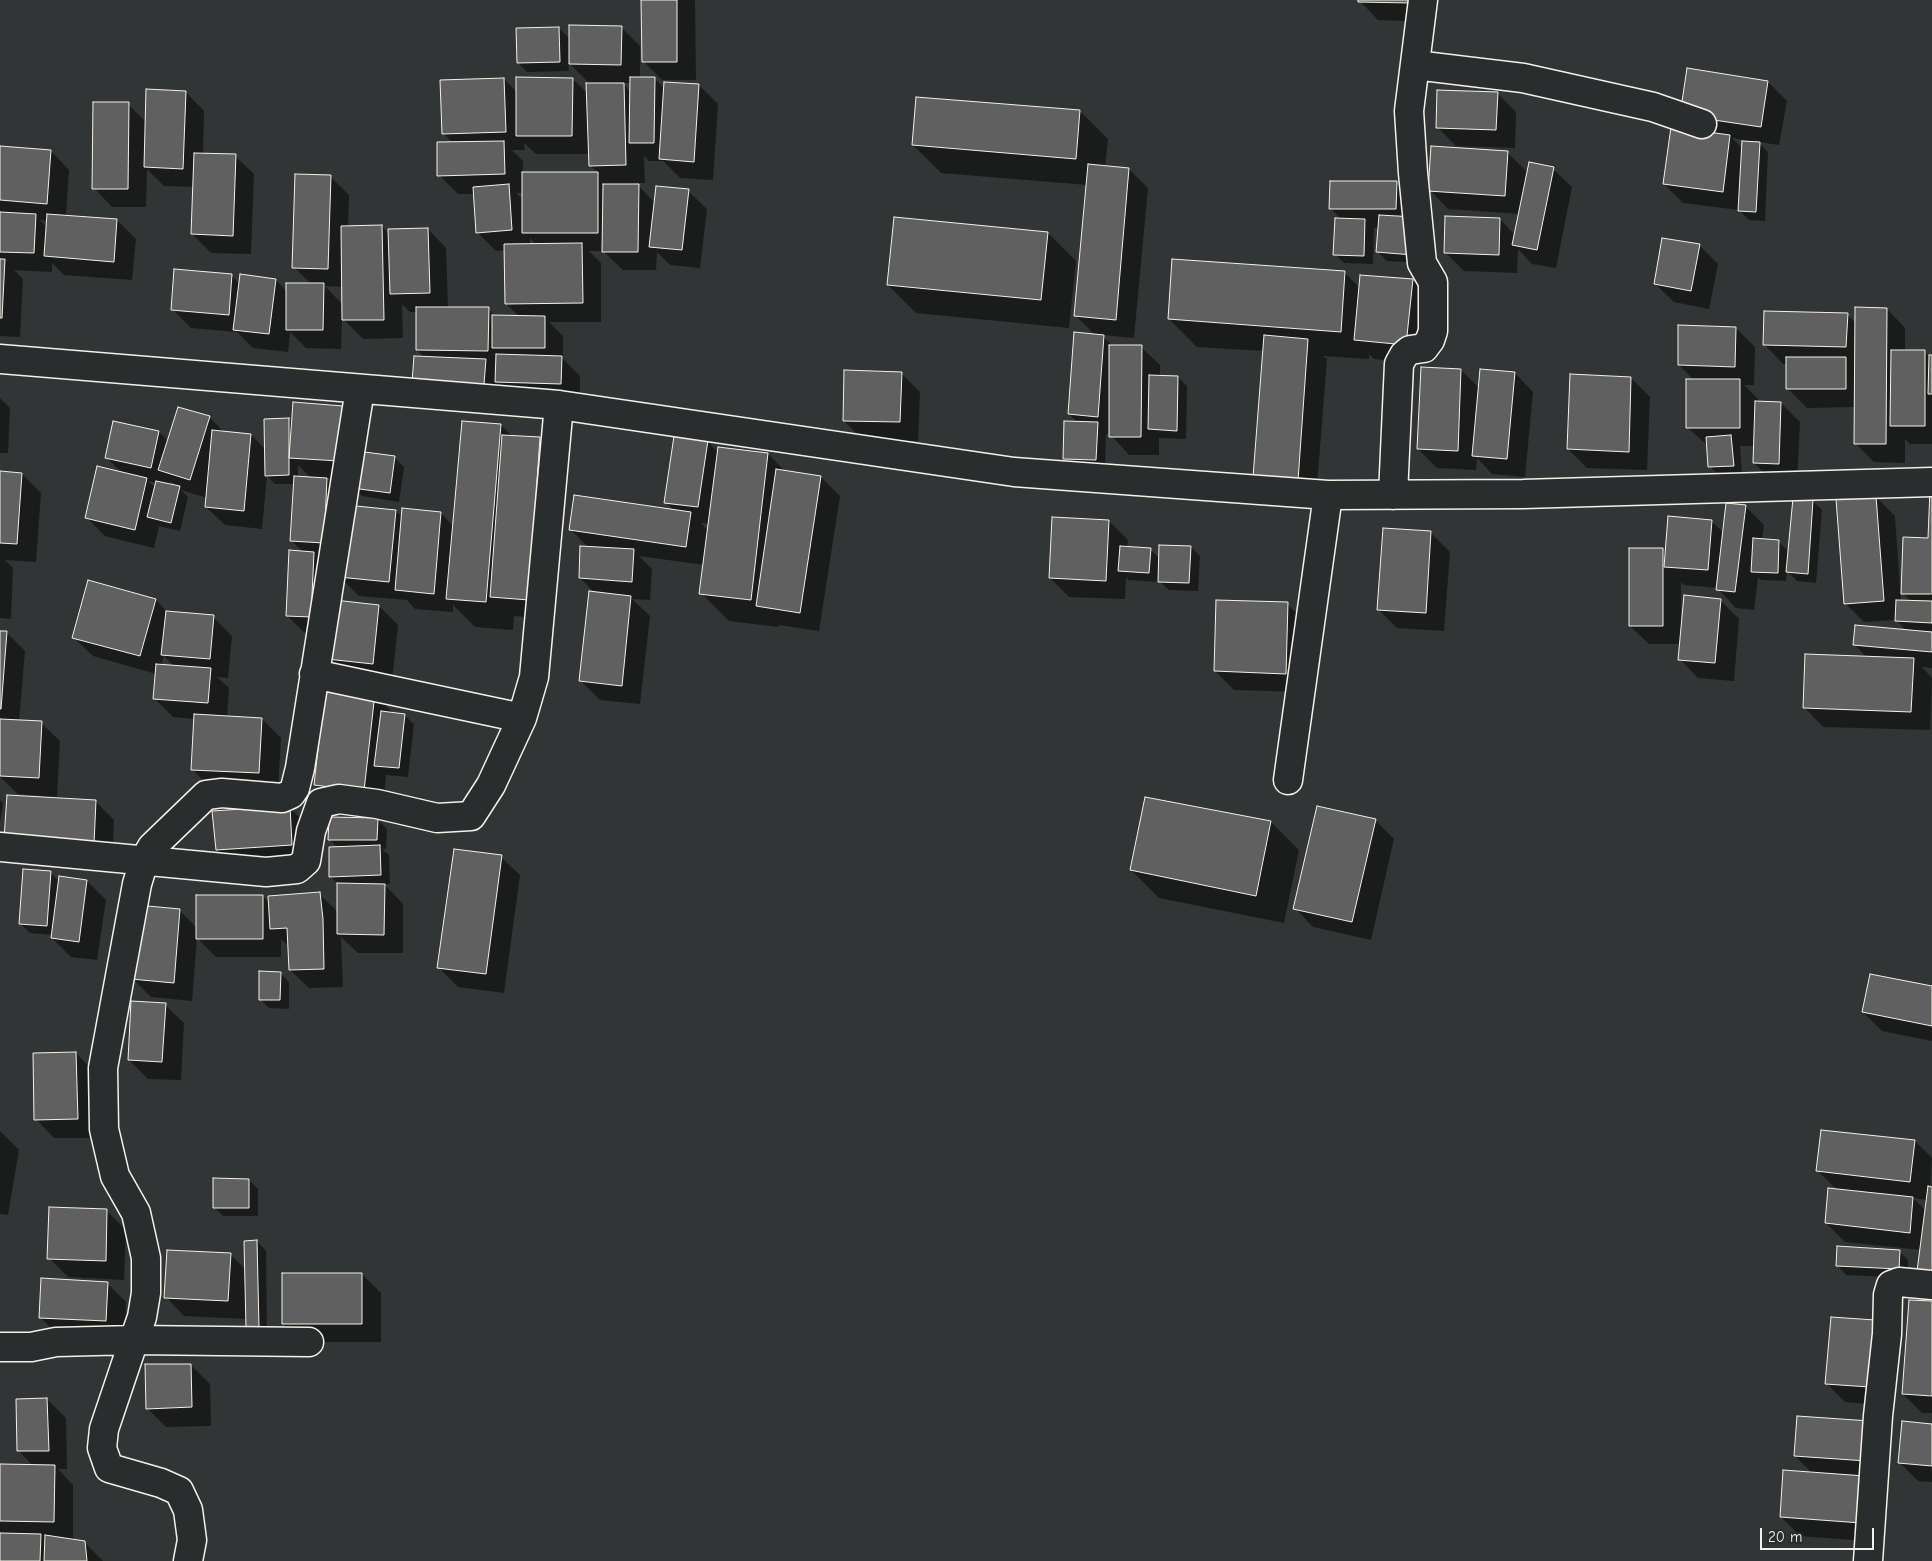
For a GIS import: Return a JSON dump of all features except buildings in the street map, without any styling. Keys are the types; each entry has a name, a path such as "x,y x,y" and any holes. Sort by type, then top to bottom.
{"street":[{"path":"1393,495 1399,364 1404,355 1410,350 1424,348 1430,340 1433,331 1433,282 1422,263 1413,173 1410,111 1423,0"},
{"path":"1415,65 1523,78 1653,107 1702,124"},
{"path":"0,359 559,405 1014,472 1328,495 1523,494 1932,482"},
{"path":"188,1561 192,1540 188,1510 179,1492 160,1483 109,1468 102,1448 104,1429 142,1317 146,1293 146,1258 136,1213 115,1176 104,1129 103,1068 137,884 144,861 157,842 206,795 222,793 282,798 291,794 295,788 300,768 360,389"},
{"path":"0,847 266,872 297,869 306,861 310,831 321,803 339,799 378,804 438,818 471,816 491,785 522,718 534,677 559,405"},
{"path":"1288,780 1328,495"},
{"path":"314,674 522,718"},
{"path":"1868,1561 1878,1416 1887,1334 1888,1295 1892,1285 1899,1282 1932,1284"},
{"path":"0,1347 31,1347 56,1342 134,1340 309,1342"}]}
